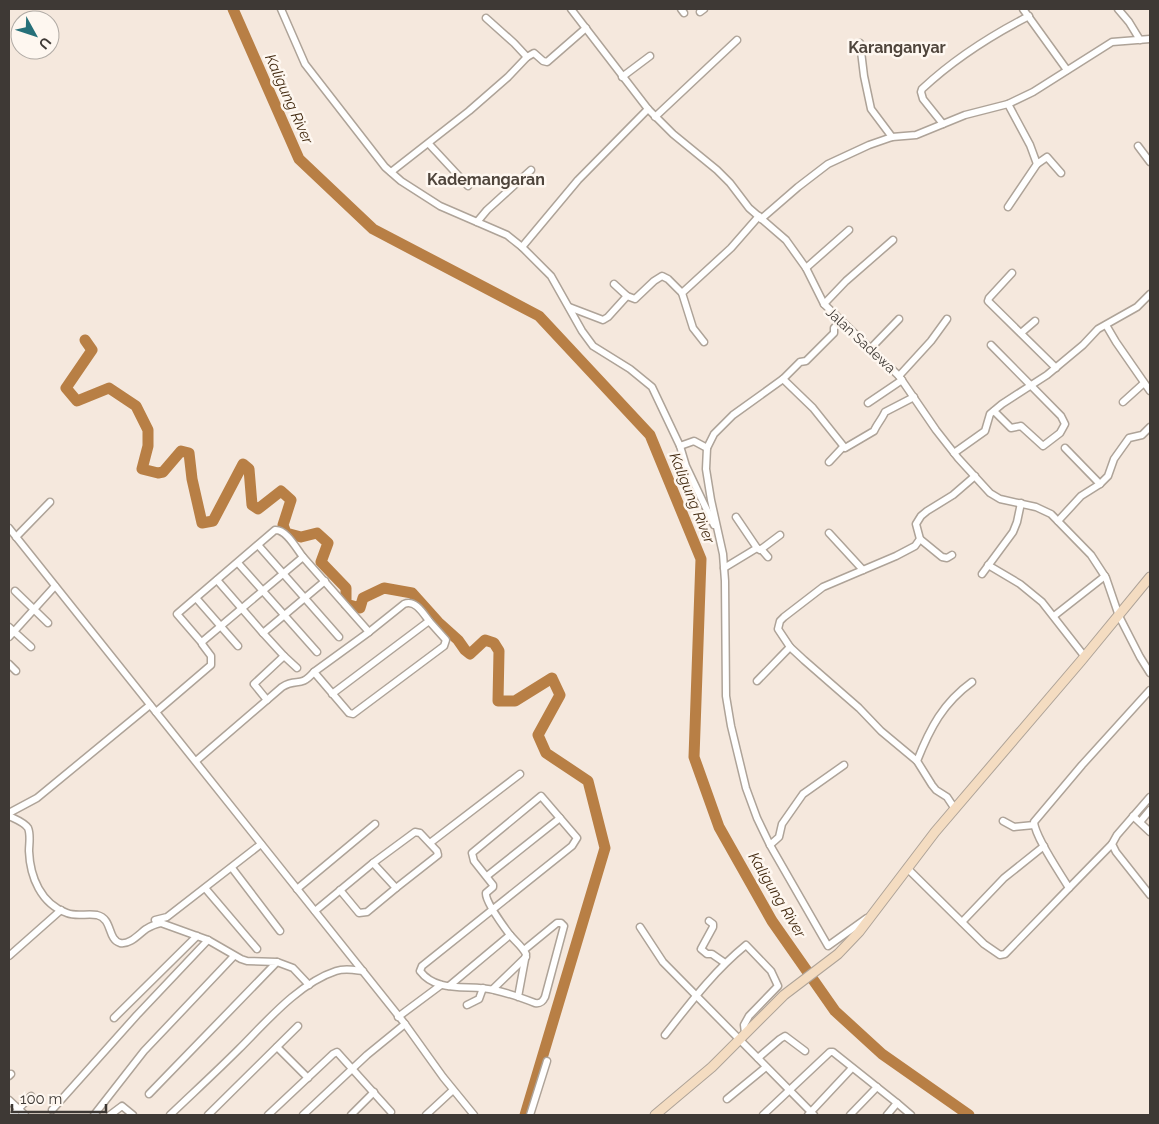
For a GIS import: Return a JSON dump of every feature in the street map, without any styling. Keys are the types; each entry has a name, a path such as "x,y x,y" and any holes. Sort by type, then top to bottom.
{"main road":[{"path":"655,1115 712,1067 788,991 831,959 859,932 955,808 1085,657 1118,613 1150,577"}],"street":[{"path":"282,9 305,64 385,166 401,181 440,206 507,235 522,247 551,276 582,331 593,346 630,368 652,387 680,446 686,466 711,520 718,530"},
{"name":"Jalan Sadewa","path":"571,9 645,112 655,117 717,170 730,183 757,219 782,234 806,268 824,304 839,323 871,348 900,380 910,399 954,453 971,479 1000,500 1020,508 1045,511 1058,521 1091,555 1105,576 1118,613 1150,673"},
{"path":"1022,9 1067,70"},
{"path":"1118,9 1140,40"},
{"path":"943,124 923,99 922,89 981,43 1029,16"},
{"path":"486,18 527,57"},
{"path":"391,172 429,144 508,77 527,57 534,53 547,62 586,28"},
{"path":"682,293 731,248 757,219 828,164 869,145 892,138 911,136 965,115 994,106 1008,104 1033,92 1112,42 1150,39"},
{"path":"655,117 737,40"},
{"path":"860,43 871,109 892,138"},
{"path":"622,78 650,56"},
{"path":"1008,104 1030,145 1037,164"},
{"path":"522,247 578,180 645,112"},
{"path":"429,144 468,186"},
{"path":"1138,146 1150,162"},
{"path":"1008,207 1037,164 1047,157 1061,173"},
{"path":"477,222 487,210 531,170"},
{"path":"806,268 849,230"},
{"path":"824,304 893,240"},
{"path":"1012,273 988,301 1056,368"},
{"path":"614,284 627,296 638,298 654,281 662,276 668,279 682,293 693,328 704,342"},
{"path":"954,453 985,431 988,417 1002,404 1056,368 1083,345 1093,333 1137,307 1150,294"},
{"path":"569,307 602,320 608,317 627,296"},
{"path":"871,348 899,319"},
{"path":"868,403 900,380 948,319"},
{"path":"1021,333 1035,321"},
{"path":"839,323 834,328 834,333 806,361 800,362 783,379 733,415 714,434 707,448 706,469 724,568 726,696 746,788 757,818 770,845 828,946 872,915"},
{"path":"1106,325 1150,391"},
{"path":"991,345 1060,416 1065,424 1060,433 1043,446 1020,425 1010,428 994,411"},
{"path":"783,379 813,408 843,447"},
{"path":"1123,402 1144,383"},
{"path":"829,462 843,447 852,446 873,432 876,425 883,418 884,413 910,399"},
{"path":"1058,521 1081,496 1100,484 1108,476 1114,459 1129,438 1142,435 1150,427"},
{"path":"680,446 694,440 707,448"},
{"path":"1065,448 1100,484"},
{"path":"952,555 947,558 942,557 920,539 916,524 921,516 953,495 971,479"},
{"path":"16,537 50,502"},
{"path":"982,574 1013,532 1020,508"},
{"path":"736,517 759,549 768,557"},
{"path":"9,529 298,889 474,1115"},
{"path":"156,712 209,667 212,661 202,642 177,615 178,612 275,530 284,533 369,632"},
{"path":"829,534 863,570"},
{"path":"724,568 780,535"},
{"path":"920,539 918,543 908,550 822,588 784,616 778,624 778,629 790,647 859,708 880,731 917,761 936,790 947,797 955,808"},
{"path":"258,545 339,637"},
{"path":"202,642 303,556"},
{"path":"238,563 283,616 317,652"},
{"path":"988,565 1020,584 1042,602 1085,657"},
{"path":"1054,616 1105,576"},
{"path":"217,580 241,609 297,668"},
{"path":"264,633 325,581"},
{"path":"9,637 11,629 56,586"},
{"path":"15,591 48,623"},
{"path":"196,598 238,646"},
{"path":"196,762 282,687 294,681 303,682 314,672 408,602 414,604 446,640 446,644 356,712 349,713 314,672"},
{"path":"332,694 430,621"},
{"path":"11,629 31,647"},
{"path":"757,681 790,647"},
{"path":"267,700 254,684 284,656"},
{"path":"9,664 16,671"},
{"path":"917,761 937,717 944,707 972,682"},
{"path":"1069,888 1044,846 1034,825 1035,819 1150,690"},
{"path":"150,705 37,798 9,815 27,826 34,881 41,893 52,905 60,910 73,915 96,914 106,920 114,939 118,942 124,944 129,942 147,928 161,923 208,940 234,956 247,961 277,962 293,968 309,985"},
{"path":"770,845 779,837 782,824 803,794 844,765"},
{"path":"430,843 520,774"},
{"path":"518,997 526,957 524,950 510,935 493,909 486,895 494,886 474,860 472,853 539,797 544,797 577,838 575,843 493,909 420,968 421,973 441,985 493,989 538,1004 544,1000 564,926 561,922 557,923 524,950"},
{"path":"907,868 993,951 1002,955 1112,844 1117,835 1150,797"},
{"path":"1140,822 1150,810"},
{"path":"1133,816 1150,832"},
{"path":"487,876 560,818"},
{"path":"1003,821 1014,827 1034,825"},
{"path":"298,889 375,824"},
{"path":"315,911 340,890 374,863 415,832 422,834 437,851 436,857 367,912 358,914 340,890"},
{"path":"155,920 168,917 261,844"},
{"path":"1112,844 1116,852 1150,895"},
{"path":"962,922 1004,878 1044,846"},
{"path":"374,863 396,888"},
{"path":"232,868 280,931"},
{"path":"205,888 257,949"},
{"path":"9,956 60,910"},
{"path":"709,921 713,924 713,928 701,949 725,963"},
{"path":"640,927 663,962 696,996 742,1036 758,1058 811,1114 852,1068"},
{"path":"449,986 510,935"},
{"path":"114,1018 197,936"},
{"path":"52,1110 137,1015 208,940"},
{"path":"665,1034 725,963 746,945 771,971 778,986 747,1020 742,1036"},
{"path":"89,1115 94,1115 144,1051 234,956"},
{"path":"493,989 526,957"},
{"path":"149,1094 277,962"},
{"path":"170,1115 285,1004 309,985 334,971 349,969 363,971"},
{"path":"398,1017 441,985"},
{"path":"467,1006 479,999 482,988"},
{"path":"303,1115 367,1055 405,1024"},
{"path":"208,1115 298,1026"},
{"path":"758,1058 785,1036 805,1051"},
{"path":"277,1047 308,1078"},
{"path":"268,1115 337,1052 390,1112"},
{"path":"763,1115 830,1052 836,1054 911,1115"},
{"path":"530,1115 547,1061"},
{"path":"728,1099 766,1067"},
{"path":"850,1115 877,1087"},
{"path":"426,1115 453,1090"},
{"path":"351,1115 374,1092"},
{"path":"13,1115 31,1096"},
{"path":"9,1100 25,1115"},
{"path":"887,1115 897,1103"},
{"path":"110,1115 122,1106 133,1115"}],"waterway":[{"name":"Kaligung River","path":"233,9 299,159 373,229 539,316 650,435 701,559 694,757 719,827 772,921 835,1011 882,1054 969,1115"},
{"path":"85,340 92,350 66,388 77,401 109,388 136,406 148,430 148,446 142,469 158,473 163,472 181,451 189,453 192,479 202,523 213,521 243,464 249,469 252,505 258,509 281,491 291,500 283,525 286,533 301,537 317,533 328,543 321,562 346,588 346,604 360,608 363,598 384,588 412,593 470,654 485,640 494,643 499,651 498,701 515,701 552,678 560,695 538,735 546,753 588,781 605,848 525,1115"}],"district":[{"name":"Karanganyar","path":"897,47"},
{"name":"Kademangaran","path":"486,179"}]}
